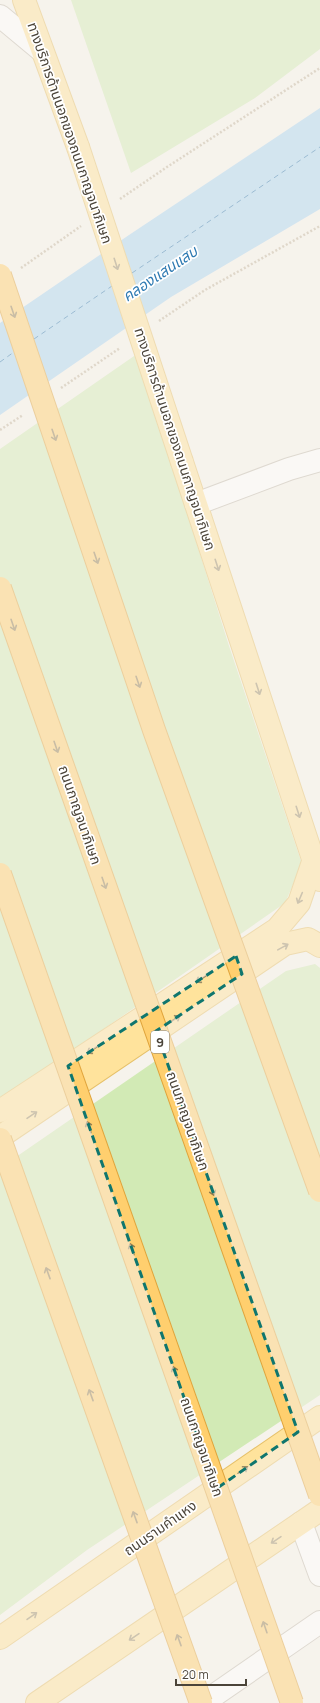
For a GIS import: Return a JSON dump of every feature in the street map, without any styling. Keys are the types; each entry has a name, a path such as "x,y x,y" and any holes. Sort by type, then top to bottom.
{"highway":[{"path":"10,272 154,730 320,1191"},
{"name":"ถนนกาญจนาภิเษก","path":"0,588 320,1495"},
{"name":"ถนนกาญจนาภิเษก","path":"0,874 292,1703"},
{"path":"0,1138 202,1703"}],"main road":[{"name":"ทางบริการด้านนอกของถนนกาญจนาภิเษก","path":"24,0 41,50 78,147 317,871"},
{"path":"0,1111 277,929 299,903 317,871"},
{"path":"0,1138 285,944 308,938 320,946"},
{"name":"ถนนรามคำแหง","path":"0,1638 320,1417"},
{"path":"37,1703 320,1510"}],"street":[{"path":"0,16 41,50"},
{"path":"196,504 289,469 320,460"},
{"path":"301,1523 320,1575"},
{"path":"202,1703 320,1622"}],"path":[{"path":"115,202 320,68"},
{"path":"10,272 83,225"}],"highlighted area":[{"path":"236,956 242,974 156,1031 298,1432 216,1489 68,1066"}],"green space":[{"path":"71,0 320,0 320,49 255,98 131,173"},
{"path":"137,354 229,646 302,864 285,903 0,1101 0,449"},
{"path":"315,964 320,968 320,1395 87,1550 0,1615 0,1168 286,971"}],"water":[{"name":"คลองแสนแสบ","path":"320,108 320,209 171,297 0,415 0,323"}],"ferry route":[{"path":"132,273 320,147"},
{"path":"34,339 112,286"},
{"path":"0,362 14,352"}]}
